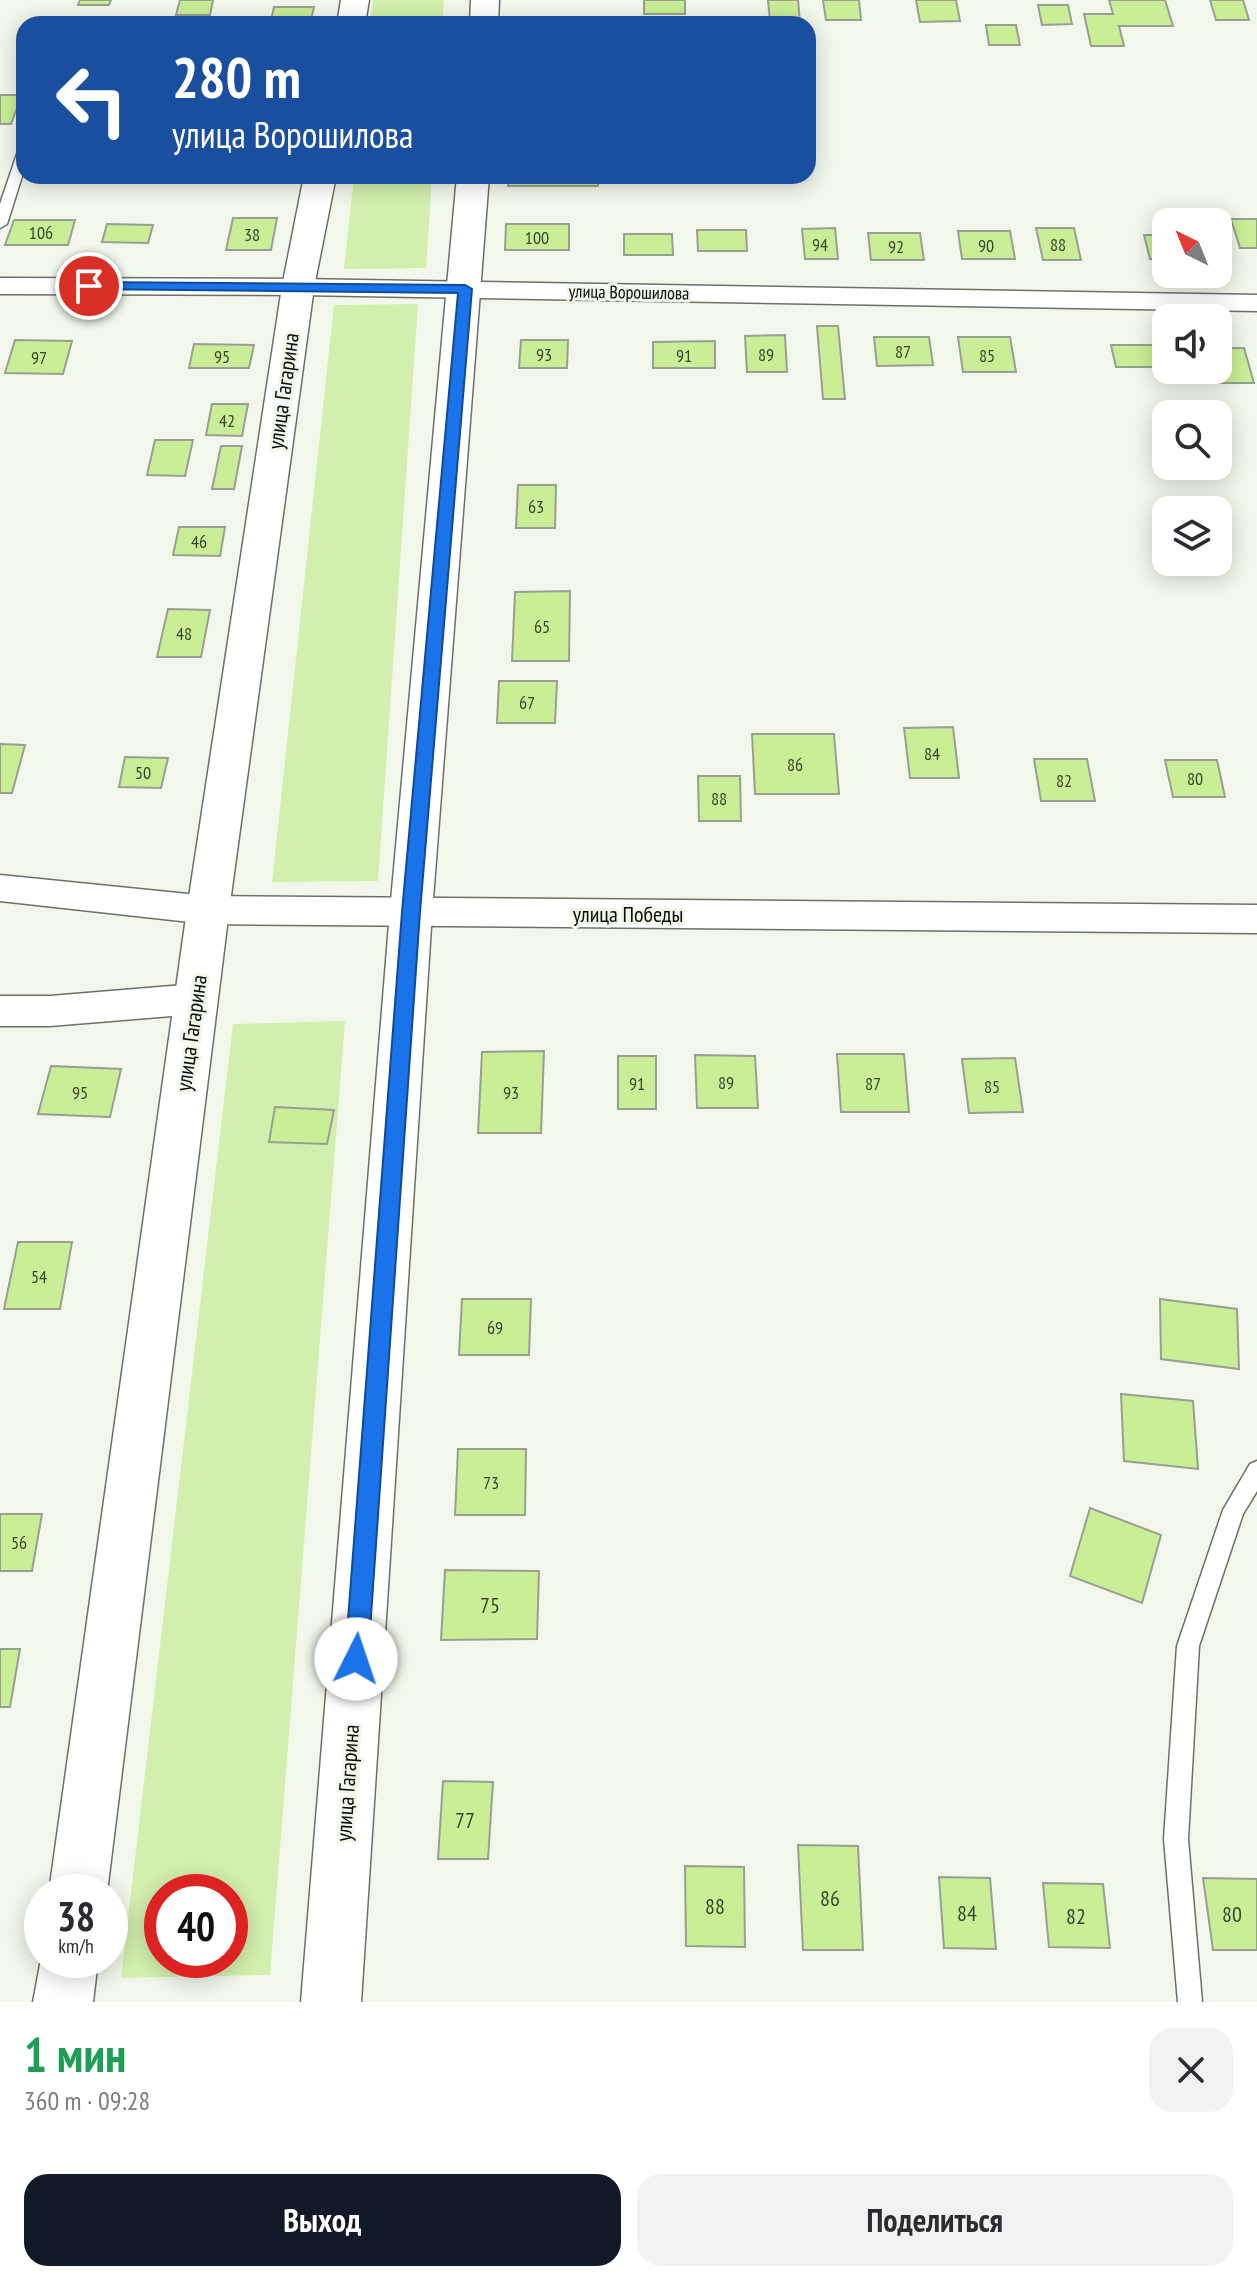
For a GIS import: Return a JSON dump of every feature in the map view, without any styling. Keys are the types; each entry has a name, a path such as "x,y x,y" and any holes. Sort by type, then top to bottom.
{"street":[{"name":"улица Гагарина","path":"80,1874 208,910 298,287 318,184"},
{"name":"улица Гагарина","path":"331,2002 411,912 472,184"},
{"name":"улица Ворошилова","path":"0,286 465,289 1257,303"},
{"name":"улица Победы","path":"0,888 208,910 1257,919"},
{"path":"0,1011 50,1011 196,999"},
{"path":"63,2002 66,1978"}],"lane":[{"path":"0,224 16,175"},
{"path":"1190,2002 1176,1839 1188,1646 1234,1510 1257,1471"}],"green space":[{"path":"373,0 444,0 443,16 371,16"},
{"path":"353,184 431,184 426,268 344,269"},
{"path":"418,304 378,881 272,882 334,305"},
{"path":"345,1021 270,1975 248,1975 248,1874 144,1874 144,1978 128,1978 128,1918 233,1024"}],"building":[{"path":"80,0 111,0 109,5 78,5"},
{"path":"180,0 213,0 210,15 176,15"},
{"path":"644,0 685,0 685,14 644,14"},
{"path":"768,0 798,0 799,16 769,16"},
{"path":"823,0 859,0 861,20 826,20"},
{"path":"916,0 956,0 960,21 920,22"},
{"path":"1109,0 1165,0 1173,26 1119,26 1124,46 1091,46 1084,14 1113,14"},
{"path":"1210,0 1243,0 1249,20 1216,20"},
{"path":"1038,5 1068,5 1072,24 1042,25"},
{"path":"274,7 314,7 312,16 272,16"},
{"path":"986,25 1016,25 1020,45 989,45"},
{"path":"0,95 16,95 16,111 11,124 0,124"},
{"path":"508,184 598,184 598,186"},
{"path":"233,218 277,218 271,250 226,250"},
{"path":"1232,219 1257,219 1257,248 1240,248"},
{"path":"14,220 75,220 68,245 5,245"},
{"path":"107,224 153,225 148,243 102,242"},
{"path":"506,224 569,224 569,250 505,250"},
{"path":"835,228 838,259 805,259 802,229"},
{"path":"1036,228 1074,228 1081,260 1043,260"},
{"path":"697,230 746,230 747,251 698,251"},
{"path":"958,231 1010,231 1015,259 962,259"},
{"path":"868,233 920,233 924,260 871,260"},
{"path":"624,234 672,234 673,255 624,255"},
{"path":"1144,235 1152,235 1150,259"},
{"path":"817,326 838,326 845,399 823,399"},
{"path":"785,335 787,372 747,372 745,336"},
{"path":"874,337 929,337 933,365 877,366"},
{"path":"958,337 1010,337 1016,372 963,372"},
{"path":"15,340 72,341 63,374 5,373"},
{"path":"521,340 568,340 567,368 519,368"},
{"path":"715,341 715,368 653,368 653,342"},
{"path":"194,344 254,345 249,368 189,368"},
{"path":"1111,345 1152,345 1152,367 1116,367"},
{"path":"1232,348 1244,348 1254,383 1232,383"},
{"path":"212,404 248,404 242,436 206,435"},
{"path":"155,440 193,440 185,476 147,475"},
{"path":"221,446 242,446 234,489 212,489"},
{"path":"518,485 556,485 555,528 516,528"},
{"path":"179,527 225,527 220,556 173,555"},
{"path":"570,591 569,661 512,661 515,592"},
{"path":"168,609 210,610 201,657 157,657"},
{"path":"499,681 557,681 555,723 497,723"},
{"path":"953,727 959,778 910,778 904,728"},
{"path":"752,734 834,734 839,794 755,794"},
{"path":"0,744 25,745 12,793 0,793"},
{"path":"125,757 168,758 161,788 119,787"},
{"path":"1034,759 1087,759 1095,801 1041,801"},
{"path":"1165,760 1217,760 1225,797 1173,797"},
{"path":"698,776 740,776 741,821 699,821"},
{"path":"544,1051 541,1133 478,1133 482,1052"},
{"path":"837,1054 904,1054 909,1112 841,1112"},
{"path":"695,1055 755,1056 758,1108 697,1108"},
{"path":"618,1056 656,1056 656,1109 618,1109"},
{"path":"1015,1058 1023,1112 969,1113 962,1059"},
{"path":"51,1066 121,1069 110,1117 38,1114"},
{"path":"275,1107 334,1110 327,1144 269,1142"},
{"path":"18,1242 72,1242 60,1309 4,1309"},
{"path":"462,1299 531,1299 529,1355 459,1355"},
{"path":"1160,1299 1237,1309 1239,1369 1161,1359"},
{"path":"1121,1394 1193,1401 1198,1469 1124,1461"},
{"path":"458,1449 526,1449 525,1515 455,1515"},
{"path":"1090,1508 1161,1535 1142,1603 1070,1576"},
{"path":"0,1514 42,1514 32,1571 0,1571"},
{"path":"445,1570 539,1571 537,1639 441,1640"},
{"path":"0,1649 20,1649 10,1707 0,1707"},
{"path":"443,1781 493,1782 488,1859 438,1859"},
{"path":"798,1845 858,1846 863,1950 803,1950"},
{"path":"685,1866 744,1867 745,1947 686,1946"},
{"path":"939,1877 990,1878 996,1949 944,1948"},
{"path":"1203,1878 1257,1879 1257,1950 1213,1950"},
{"path":"1043,1883 1103,1884 1110,1948 1049,1947"}],"route":[{"path":"89,286 465,289 411,912 356,1659"}]}
